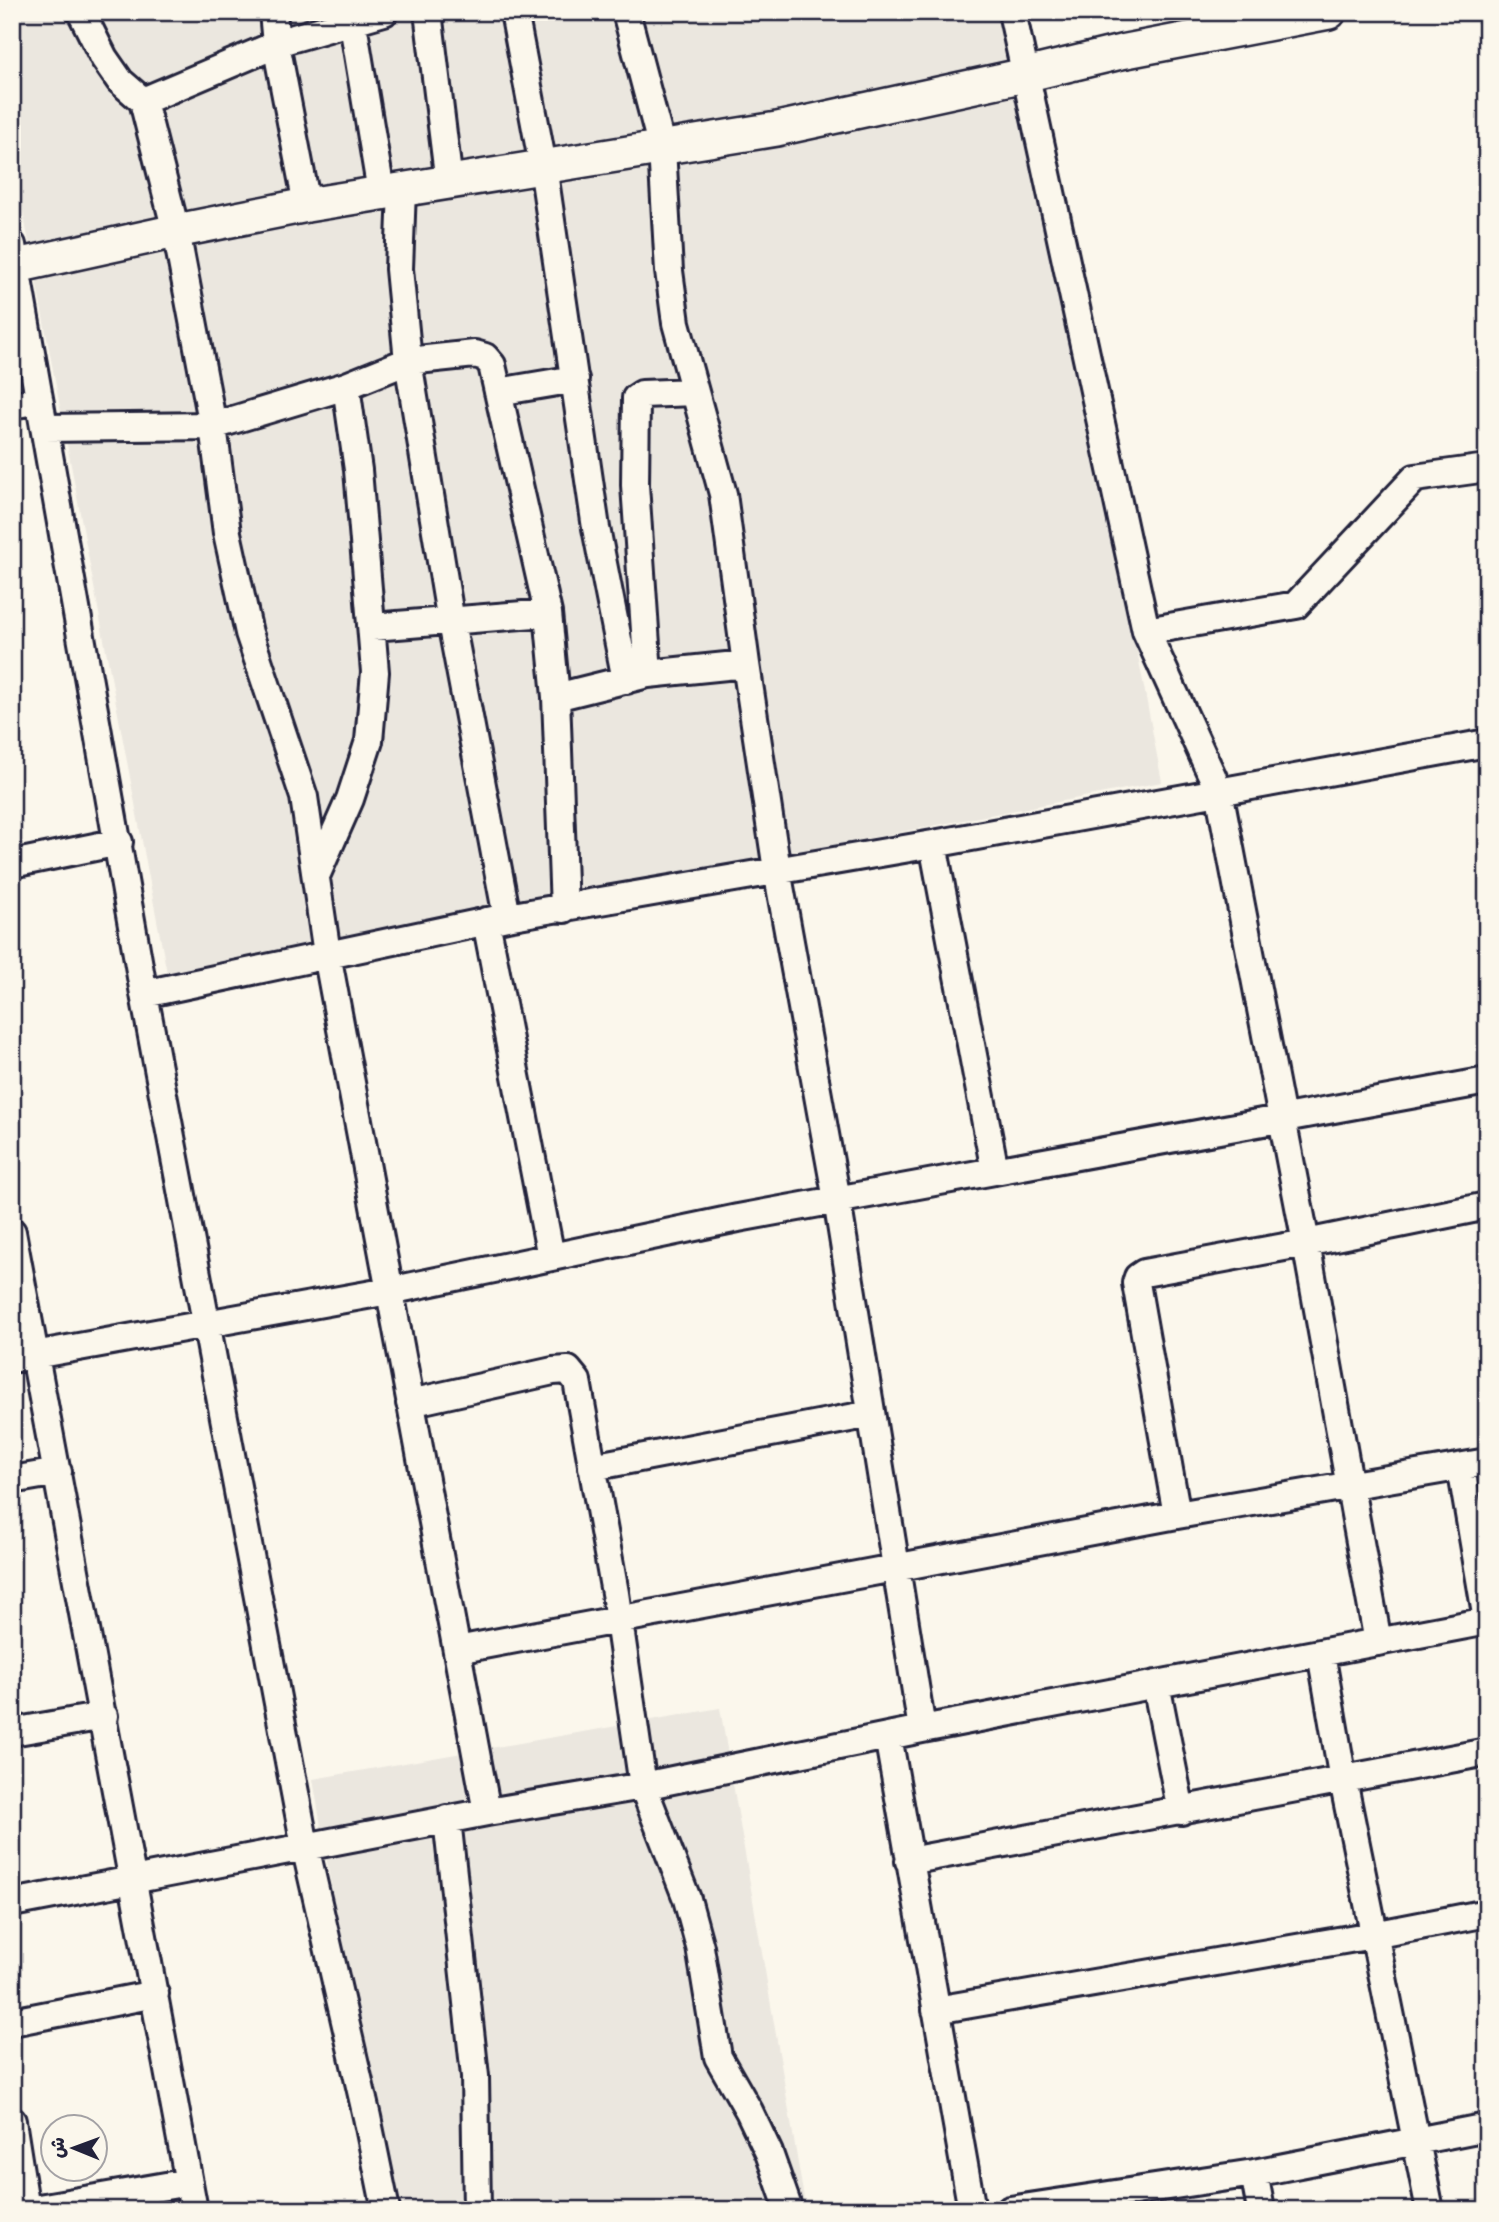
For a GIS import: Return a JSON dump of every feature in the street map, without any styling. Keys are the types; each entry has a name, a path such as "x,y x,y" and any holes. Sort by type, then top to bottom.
{"main road":[{"path":"14,260 307,205 776,128 1121,52 1329,12"}],"street":[{"path":"80,12 104,58 120,81 143,101 176,231 213,426 227,533 249,633 301,785 327,954 487,1812"},
{"path":"273,12 276,44 307,205"},
{"path":"143,101 276,44 352,17 384,12"},
{"path":"428,12 450,183"},
{"path":"514,12 544,166 596,528 637,677"},
{"path":"626,12 662,148 669,271 676,323 723,494 777,870 837,1200 922,1729"},
{"path":"1012,12 1146,631 1219,791 1306,1243 1378,1642"},
{"path":"352,17 391,191 408,361 551,1256"},
{"path":"14,260 144,994 305,1846 386,2210"},
{"path":"45,428 213,426 346,386 408,361 475,354 485,357 492,365 548,613 556,697 564,909"},
{"path":"498,392 575,379"},
{"path":"316,876 350,799 369,741 375,672 358,470 346,386"},
{"path":"637,677 636,398 642,394 695,392"},
{"path":"12,405 40,400"},
{"path":"1146,631 1296,605 1415,478 1487,468"},
{"path":"372,627 548,613"},
{"path":"556,697 637,677 746,664"},
{"path":"144,994 497,920 1487,743"},
{"path":"12,864 118,842"},
{"path":"933,844 995,1171"},
{"path":"24,1357 389,1292 551,1256 837,1200 1487,1081"},
{"path":"1177,1515 1136,1283 1138,1277 1144,1273 1487,1206"},
{"path":"12,1232 24,1357 58,1472 194,2210"},
{"path":"410,1403 553,1371 568,1370 577,1381 619,1621 643,1786 687,1899 700,1947 718,2057 769,2153 789,2210"},
{"path":"592,1467 871,1414"},
{"path":"457,1650 1177,1515 1487,1462"},
{"path":"12,1903 447,1819 643,1786 1487,1620 1461,1467"},
{"path":"12,1480 58,1472"},
{"path":"1321,1653 1373,1935 1430,2210"},
{"path":"1156,1684 1181,1811"},
{"path":"12,1732 104,1716"},
{"path":"888,1736 972,2210"},
{"path":"909,1861 1487,1752"},
{"path":"447,1819 475,2076 477,2210"},
{"path":"936,2010 1487,1913"},
{"path":"12,2022 155,1994"},
{"path":"12,2121 27,2210 189,2182"},
{"path":"1010,2210 1254,2173 1487,2127"},
{"path":"1254,2173 1261,2210"}],"shaded area":[{"path":"12,12 1016,12 1162,782 167,973 12,153"},
{"path":"720,1708 806,2210 386,2210 313,1779"}]}
